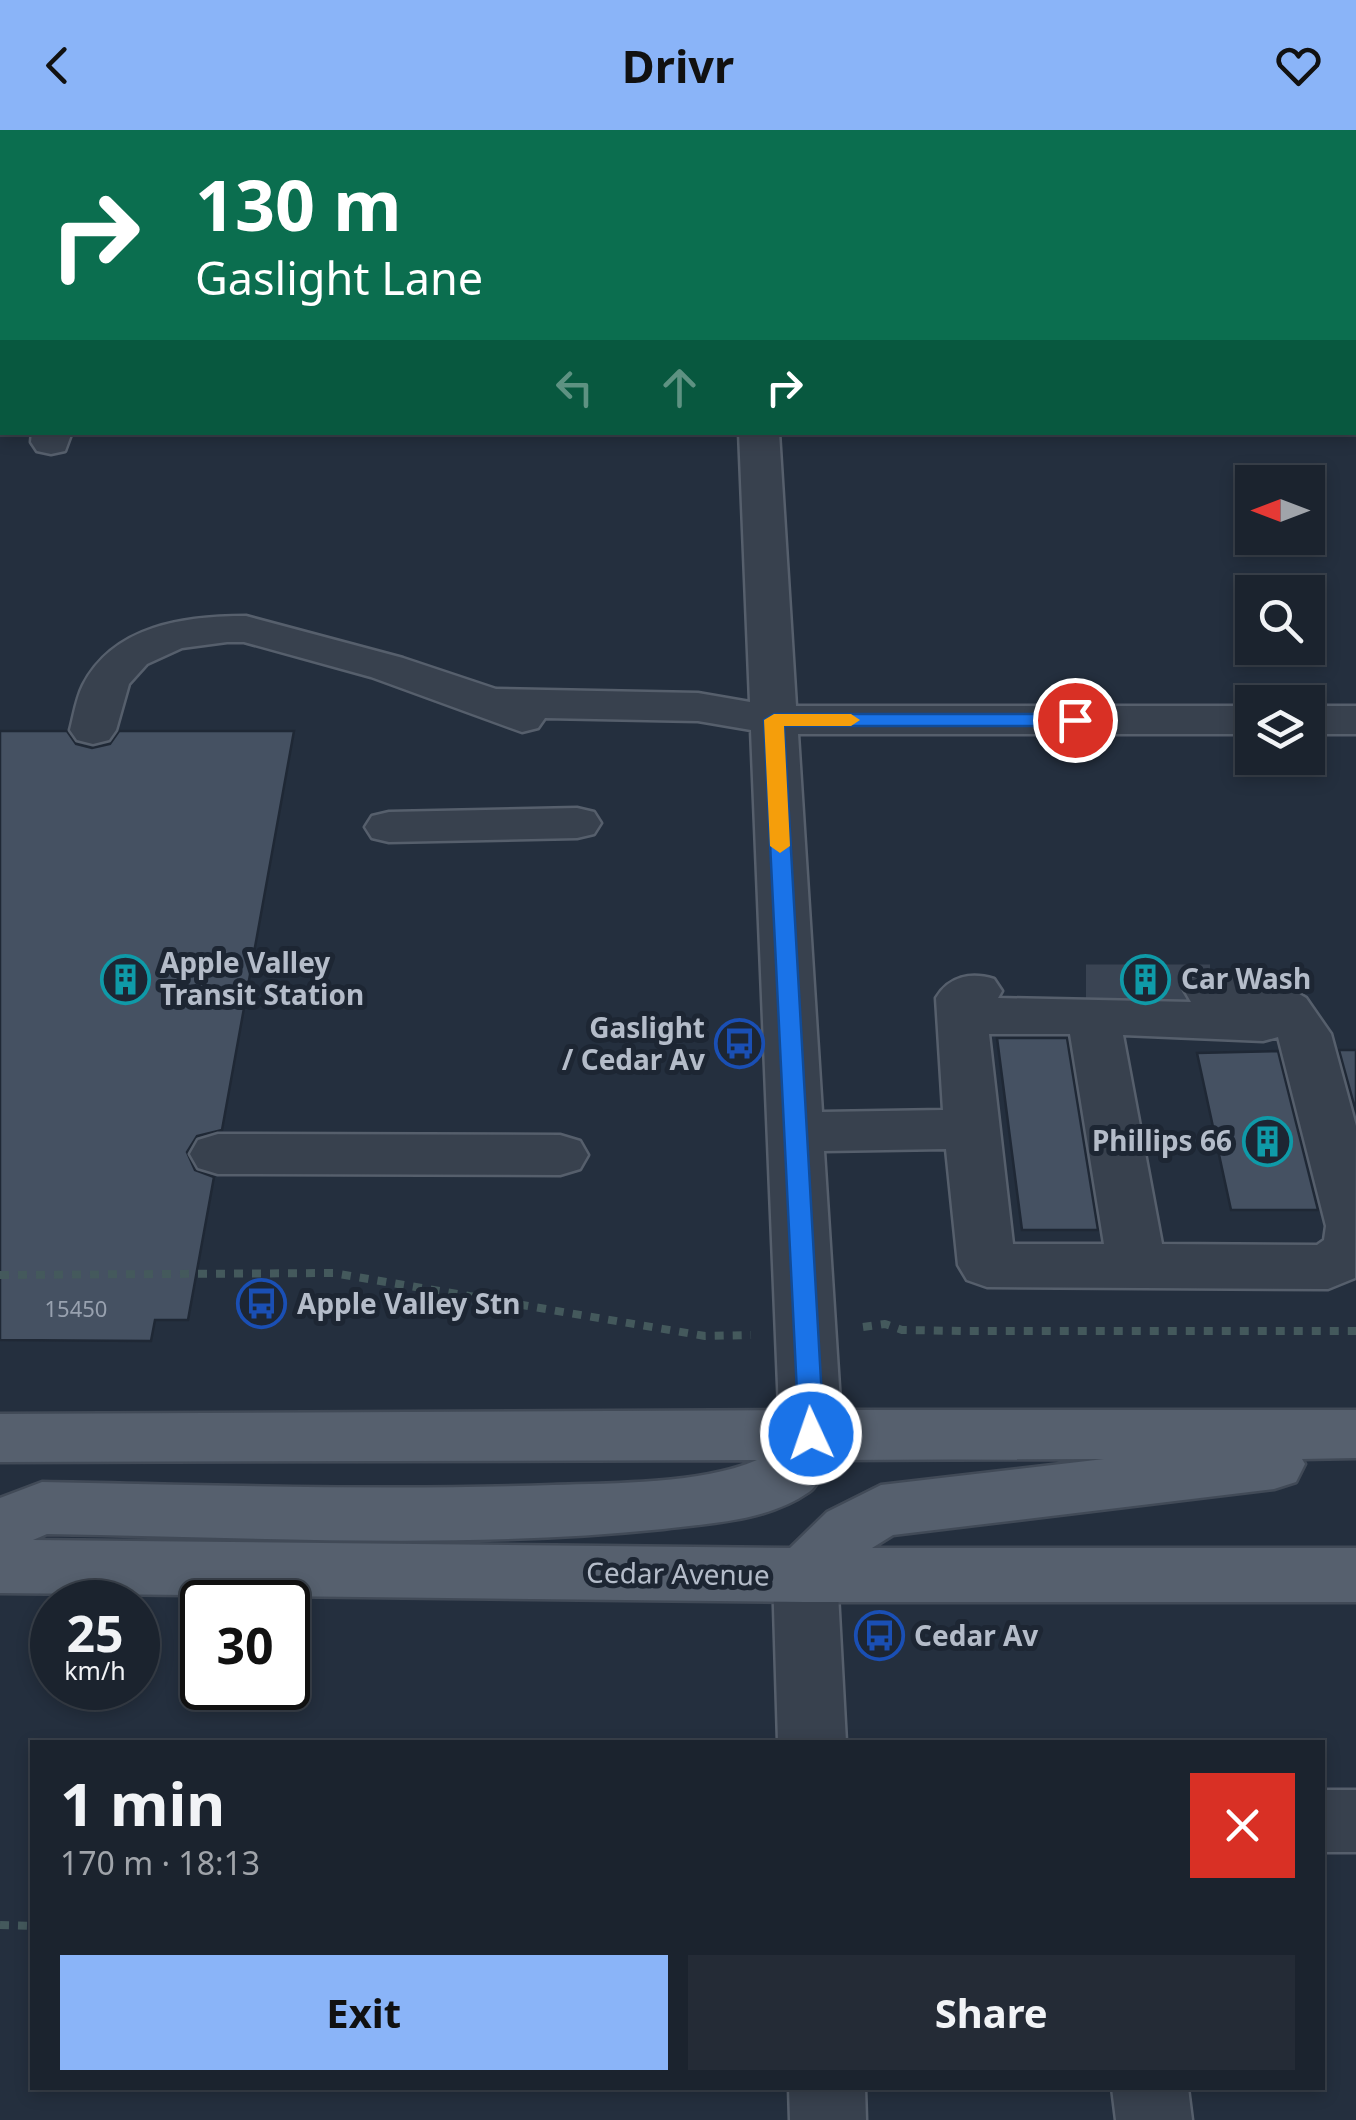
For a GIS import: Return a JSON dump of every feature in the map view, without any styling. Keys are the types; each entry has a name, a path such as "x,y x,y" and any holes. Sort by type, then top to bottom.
{"main road":[{"path":"0,1526 42,1508 462,1514 607,1509 740,1495 790,1473 811,1434"},
{"path":"0,1438 1356,1434"},
{"path":"805,1575 849,1530 881,1511 1356,1454"},
{"name":"Cedar Avenue","path":"0,1566 805,1575 1356,1575"}],"street":[{"path":"759,436 811,1434"},
{"path":"93,730 105,685 120,664 146,646 170,637 223,628 246,629 492,703 554,734 597,740 698,739 774,720 1235,720"},
{"path":"1325,720 1356,720"},
{"path":"389,827 577,823"},
{"path":"1210,990 1265,996 1295,1016 1304,1034 1354,1226 1353,1245 1344,1258 1328,1267 988,1265 962,1016 1090,1002 1269,1024 1304,1034"},
{"path":"1090,1002 1137,1266"},
{"path":"795,1132 972,1129"},
{"path":"218,1154 560,1156"},
{"path":"805,1575 812,1740"},
{"path":"1325,1821 1356,1821"},
{"path":"826,2090 828,2120"},
{"path":"1150,2090 1154,2120"}],"path":[{"path":"0,1276 333,1273 705,1336 806,1334 885,1324 902,1330 964,1331 1356,1331"},
{"path":"0,1926 30,1926"}],"building":[{"name":"Apple Valley Transit Station","path":"0,731 67,731 76,744 92,748 110,744 119,731 294,731 222,1130 197,1136 187,1152 195,1170 214,1177 188,1320 155,1320 151,1341 0,1340"},
{"path":"997,1038 1067,1038 1098,1230 1022,1230"},
{"path":"1339,1050 1356,1050 1356,1112"},
{"name":"Phillips 66","path":"1278,1051 1318,1210 1231,1210 1197,1053"}],"tunnel":[{"path":"1086,990 1210,990"}],"slow traffic":[{"path":"780,846 774,720 851,720"}],"place":[{"name":"Apple Valley Transit Station","path":"125,979"},
{"name":"Car Wash","path":"1146,979"},
{"name":"Gaslight / Cedar Av","path":"740,1044"},
{"name":"Phillips 66","path":"1267,1141"},
{"name":"Apple Valley Stn","path":"262,1304"},
{"name":"Cedar Av","path":"879,1636"}],"route":[{"path":"811,1434 774,720 1075,720"}]}
